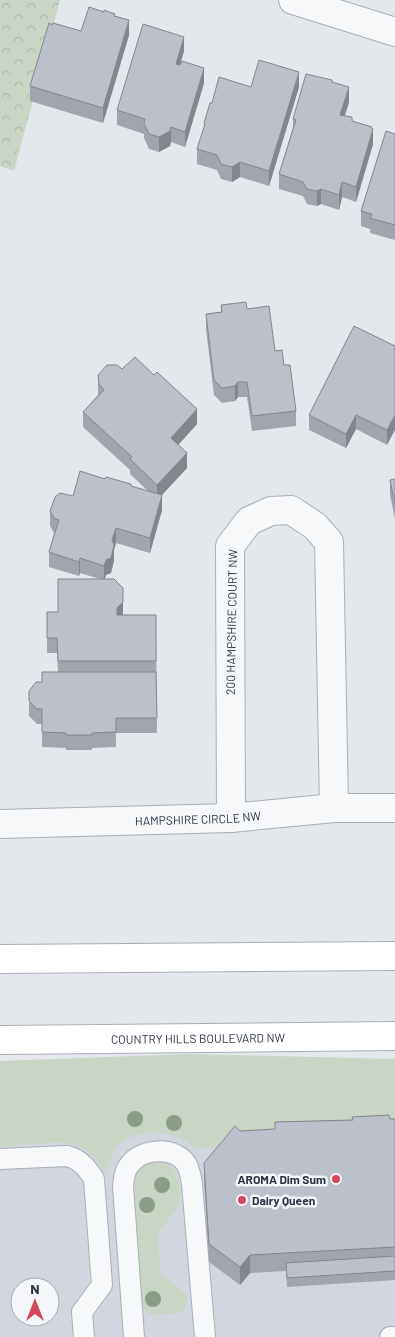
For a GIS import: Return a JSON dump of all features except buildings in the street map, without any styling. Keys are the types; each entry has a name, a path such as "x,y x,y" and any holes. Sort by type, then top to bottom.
{"main road":[{"path":"0,960 395,956"},
{"name":"COUNTRY HILLS BOULEVARD NW","path":"0,1040 395,1036"}],"street":[{"path":"293,0 395,32"},
{"name":"200 HAMPSHIRE COURT NW","path":"231,818 230,546 249,521 271,512 291,510 315,526 329,542 334,808"},
{"name":"HAMPSHIRE CIRCLE NW","path":"0,824 231,818 334,808 395,808"}],"lane":[{"path":"134,1337 123,1186 124,1175 129,1164 138,1157 161,1151 173,1153 188,1166 192,1184 205,1337"},
{"path":"0,1159 67,1156 75,1158 82,1163 94,1179 102,1285 82,1312 84,1337"},
{"path":"390,1337 395,1337"}],"shaded area":[{"path":"395,1101 395,1337 0,1337 0,1102"}],"green space":[{"path":"0,0 60,0 14,171 0,166"},
{"path":"191,1054 395,1059 395,1137 195,1149 184,1139 171,1134 146,1133 130,1138 117,1147 110,1159 107,1172 104,1172 95,1157 81,1147 62,1142 0,1147 0,1061"},
{"path":"161,1161 170,1165 177,1175 180,1204 158,1236 160,1268 163,1275 187,1297 187,1304 183,1311 177,1314 152,1315 146,1312 142,1303 132,1176 141,1163"}],"place":[{"name":"AROMA Dim Sum","path":"336,1179"},
{"name":"Dairy Queen","path":"242,1200"}]}
